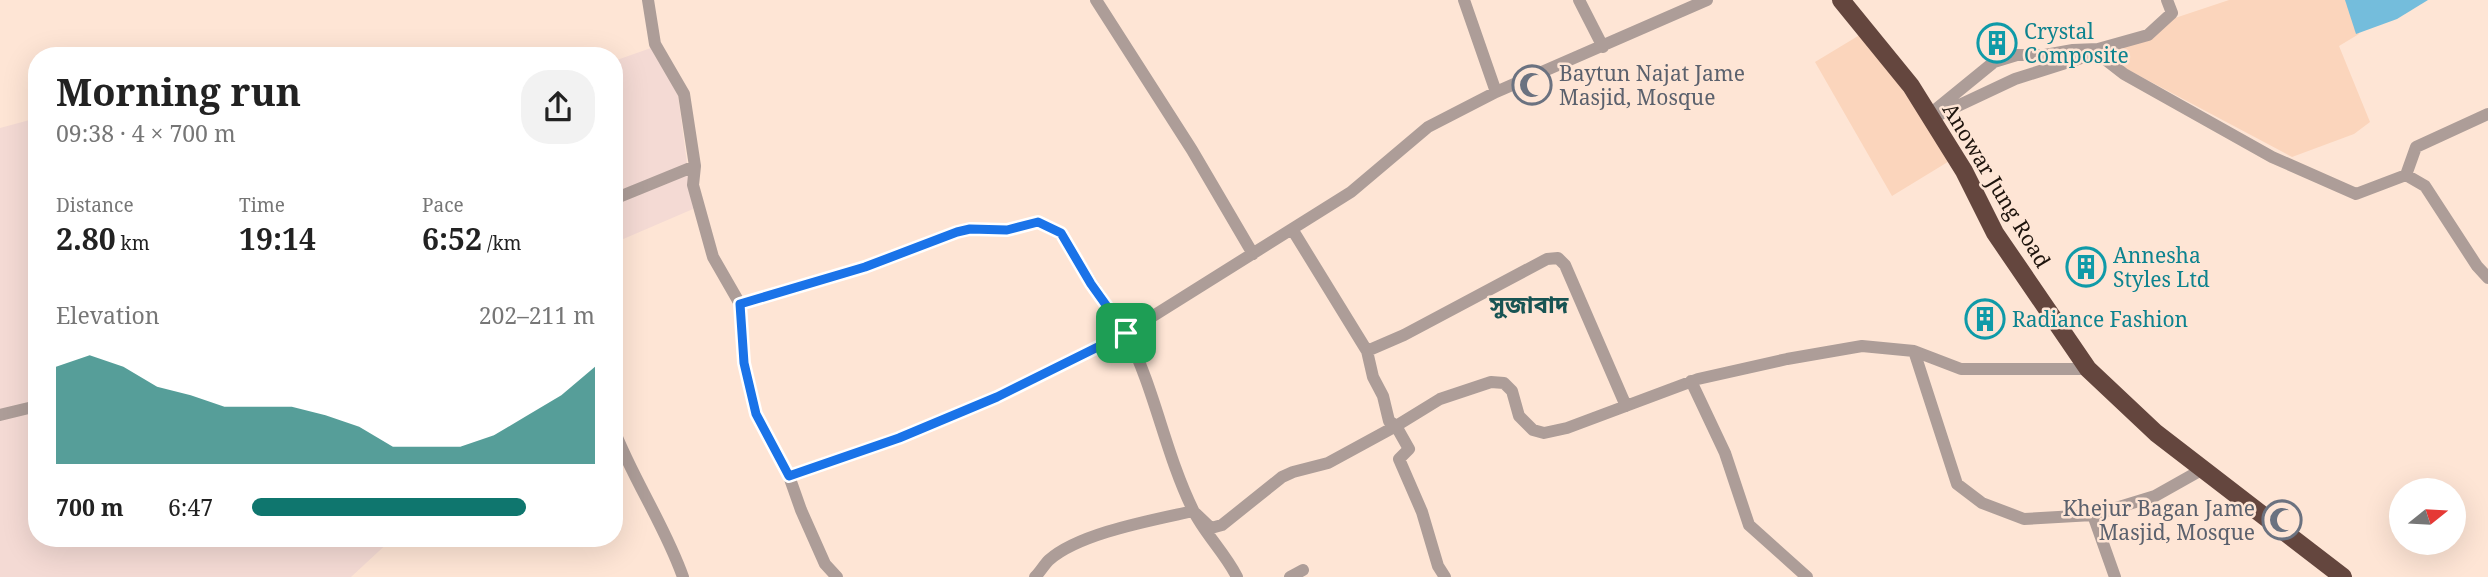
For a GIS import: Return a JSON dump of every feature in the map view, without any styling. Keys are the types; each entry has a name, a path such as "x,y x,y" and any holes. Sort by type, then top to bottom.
{"highway":[{"name":"Anowar Jung Road","path":"1841,0 1910,86 1964,171 1995,233 2088,369 2156,433 2343,577"}],"street":[{"path":"648,0 655,44 684,94 695,166 693,185 713,257 740,304 744,363 756,414 789,476 825,564 837,577"},
{"path":"1096,0 1192,150 1253,254"},
{"path":"1464,0 1496,92"},
{"path":"1579,0 1602,47"},
{"path":"789,476 899,438 997,397 1126,333 1351,192 1428,127 1496,92 1707,0"},
{"path":"1930,117 1994,62 2017,55 2045,55 2098,48 2148,35 2172,13 2168,0"},
{"path":"1930,117 2015,79 2097,53 2124,74 2272,157 2356,194 2406,175 2416,147 2488,114"},
{"path":"623,195 695,166"},
{"path":"2406,175 2425,186 2477,267 2488,278"},
{"path":"740,304 865,267 970,229 1007,230 1038,222 1061,233 1091,284 1126,333 1139,358 1163,433 1193,511 1237,577"},
{"path":"1292,229 1367,351 1373,377 1383,396 1385,412 1409,449 1399,459 1422,512 1438,566 1445,577"},
{"path":"1367,351 1404,335 1554,257 1565,265 1626,406"},
{"path":"1193,511 1211,528 1222,525 1282,477 1328,463 1440,399 1491,382 1504,383 1512,391 1519,416 1533,430 1544,433 1567,428 1691,381 1787,359 1862,346 1914,351 1961,369 2088,369"},
{"path":"1914,351 1957,484 1982,503 2024,519 2093,515 2155,496 2203,469"},
{"path":"1691,381 1725,453 1749,525 1807,577"},
{"path":"0,415 28,408"},
{"path":"623,452 673,548 683,577"},
{"path":"1035,577 1051,559 1079,543 1119,528 1193,511"},
{"path":"2093,515 2115,577"},
{"path":"1290,577 1303,570"}],"shaded area":[{"path":"2229,0 2347,0 2359,34 2339,46 2370,122 2354,134 2292,157 2104,57 2154,25"},
{"path":"1863,33 1951,160 1892,196 1815,62"},
{"path":"651,48 678,95 693,209 623,239 623,58"},
{"path":"28,120 28,547 383,547 351,577 0,577 0,128"}],"water":[{"path":"2345,0 2428,0 2397,19 2356,34"}],"place":[{"name":"Crystal Composite","path":"1997,43"},
{"name":"Baytun Najat Jame Masjid, Mosque","path":"1532,85"},
{"name":"Annesha Styles Ltd","path":"2086,267"},
{"name":"Radiance Fashion","path":"1985,319"},
{"name":"Khejur Bagan Jame Masjid, Mosque","path":"2282,520"}],"district":[{"name":"সুজাবাদ","path":"1529,303"}],"route":[{"path":"1038,222 1061,233 1091,284 1126,333 997,397 899,438 789,476 756,414 744,363 740,304 865,267 957,232 970,229 1007,230 1038,222"}]}
